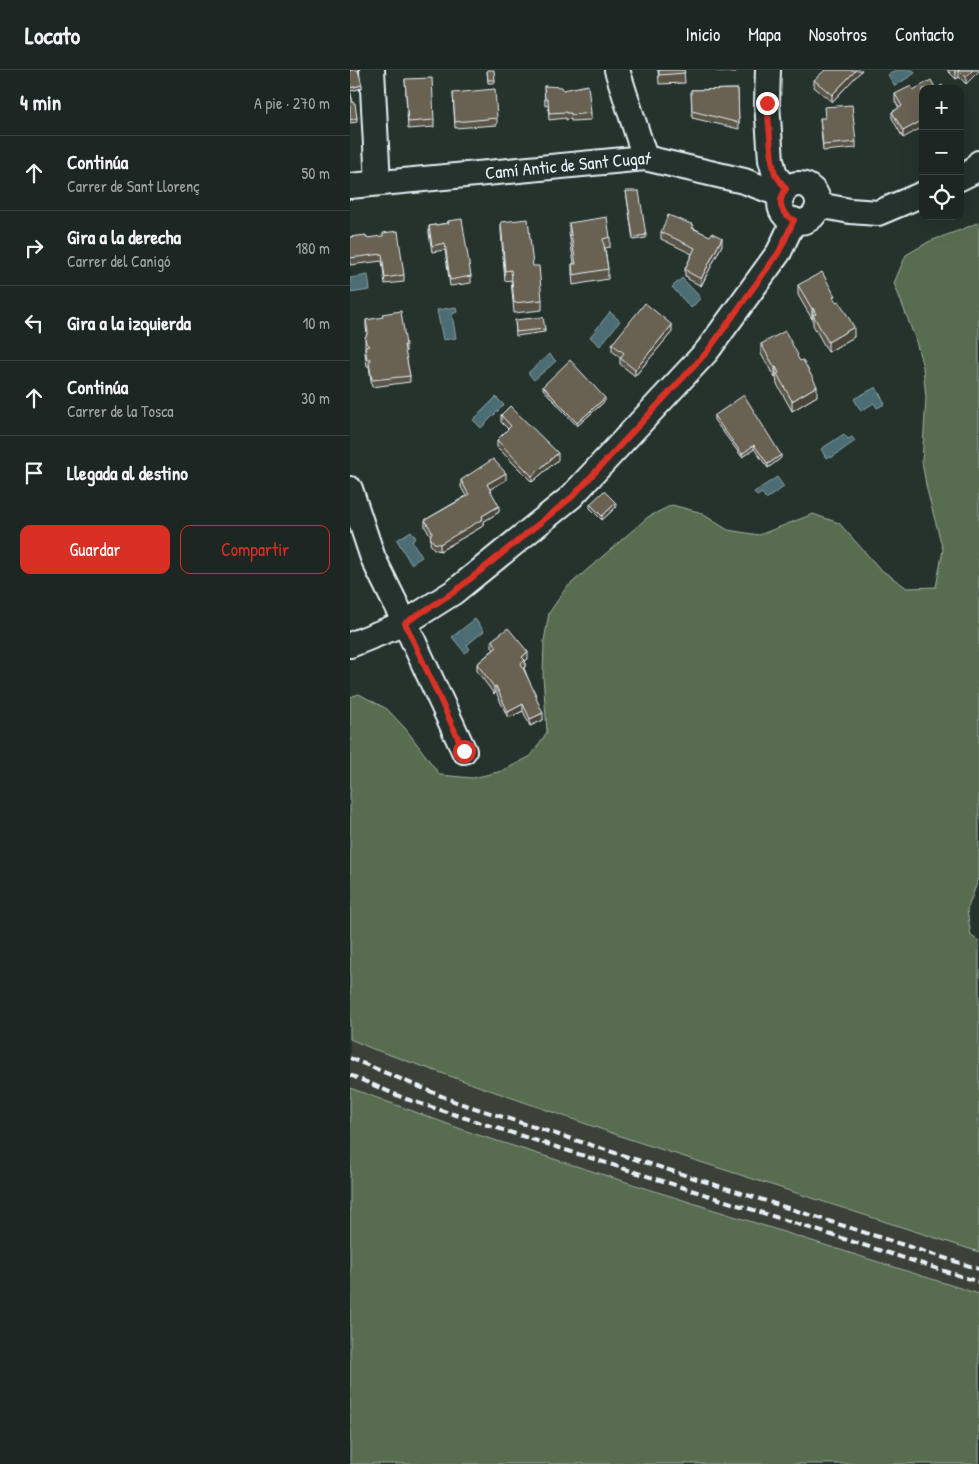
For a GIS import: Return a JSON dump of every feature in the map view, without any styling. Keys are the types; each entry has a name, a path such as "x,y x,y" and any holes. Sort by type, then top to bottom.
{"street":[{"path":"372,70 378,183"},
{"path":"617,70 645,158"},
{"path":"768,70 767,103 772,160 775,174 784,192"},
{"name":"Camí Antic de Sant Cugat","path":"350,186 645,158 784,192"},
{"path":"964,176 972,172 979,162"},
{"path":"799,184 809,187 816,195 818,205 811,217 805,221 794,220 783,212 781,205 784,192 792,185 799,184"},
{"path":"818,205 850,211 878,213 919,196"},
{"path":"350,645 405,623 454,592 572,497 707,352 779,252 794,220"},
{"path":"350,489 373,558 464,751"}],"shaded area":[{"path":"350,1039 373,1049 629,1139 979,1252 979,1294 472,1133 360,1093 350,1088"}],"green space":[{"path":"979,222 979,878 967,910 971,936 979,941 979,1252 629,1139 373,1049 350,1039 350,697 359,694 387,709 405,728 440,775 473,778 502,771 531,756 547,732 543,676 544,641 549,613 566,588 648,517 672,505 699,512 728,530 759,535 813,514 839,523 880,569 907,588 936,587 943,550 927,490 922,462 926,398 923,367 915,338 894,283 906,255 930,241"},
{"path":"350,1088 472,1133 979,1294 979,1464 350,1464"}],"water":[{"path":"896,70 913,70 915,73 895,86 888,75"},
{"path":"368,275 370,290 350,293 350,278"},
{"path":"682,278 701,298 691,308 672,287"},
{"path":"456,307 457,312 452,314 456,338 443,340 437,310"},
{"path":"610,312 620,321 600,346 590,337"},
{"path":"549,354 556,361 534,380 528,373"},
{"path":"876,387 885,404 877,408 874,403 861,411 854,399"},
{"path":"496,397 504,405 481,428 473,420"},
{"path":"844,434 848,439 852,437 855,441 831,458 830,456 826,458 821,449"},
{"path":"777,477 784,487 766,499 762,493 757,496 754,492"},
{"path":"411,531 416,538 412,541 422,557 411,564 397,540"},
{"path":"475,619 484,631 467,645 470,649 465,653 452,637"}],"building":[{"path":"350,70 358,70 362,85 350,88"},
{"path":"487,70 494,70 495,80 488,80"},
{"path":"659,70 684,70 685,73 659,75"},
{"path":"825,70 856,70 832,95 814,80"},
{"path":"959,70 973,70 966,77"},
{"path":"432,78 434,120 408,122 405,79"},
{"path":"931,80 934,85 922,85"},
{"path":"588,85 591,113 571,115 571,113 566,112 549,113 548,99 545,99 544,86 562,87 563,90"},
{"path":"911,86 913,90 919,87 919,122 903,131 892,112 902,106 895,94"},
{"path":"495,89 497,118 455,122 453,93"},
{"path":"738,89 739,123 692,111 691,90"},
{"path":"350,90 353,103 355,103 357,118 350,120"},
{"path":"852,105 856,142 823,145 820,118 825,118 824,107"},
{"path":"626,191 639,191 646,235 633,237"},
{"path":"668,215 694,225 692,228 710,236 712,233 722,238 701,279 685,269 695,248 661,232"},
{"path":"607,217 610,237 603,239 608,269 573,275 572,264 576,264 569,223"},
{"path":"462,219 471,276 450,280 445,243 432,246 429,226"},
{"path":"528,219 533,266 539,266 542,300 514,303 511,270 505,271 501,222"},
{"path":"398,231 404,275 385,278 382,254 350,258 350,237 366,235 366,238 383,236 383,233"},
{"path":"822,272 835,296 833,297 836,302 839,301 854,327 828,342 813,315 816,314 813,308 798,285"},
{"path":"645,303 672,325 635,370 620,358 624,353 612,344"},
{"path":"401,311 406,345 404,345 410,376 372,380 369,363 371,359 367,359 365,347 369,346 365,338 368,332 366,320 383,317 382,314"},
{"path":"543,317 545,329 516,332 515,320"},
{"path":"785,331 797,356 800,361 803,360 817,386 792,401 777,374 779,373 776,367 761,344"},
{"path":"570,360 605,398 577,423 543,386"},
{"path":"744,395 781,455 768,464 754,445 742,454 714,416"},
{"path":"510,406 558,453 532,476 497,440 511,426 501,415"},
{"path":"493,459 506,473 487,484 499,506 482,516 483,519 440,544 434,543 430,537 432,532 425,520 469,495 461,480"},
{"path":"604,491 616,503 602,516 590,504"},
{"path":"508,628 528,652 522,657 525,660 521,664 543,713 530,719 523,704 508,712 496,686 494,687 477,664 497,647 492,640"}],"railway":[{"path":"350,1058 456,1102 979,1269"},
{"path":"350,1075 406,1099 979,1282"}],"route":[{"path":"464,751 405,623 454,592 572,497 707,352 779,252 794,220 785,215 781,205 781,198 786,189 775,174 767,103"}]}
